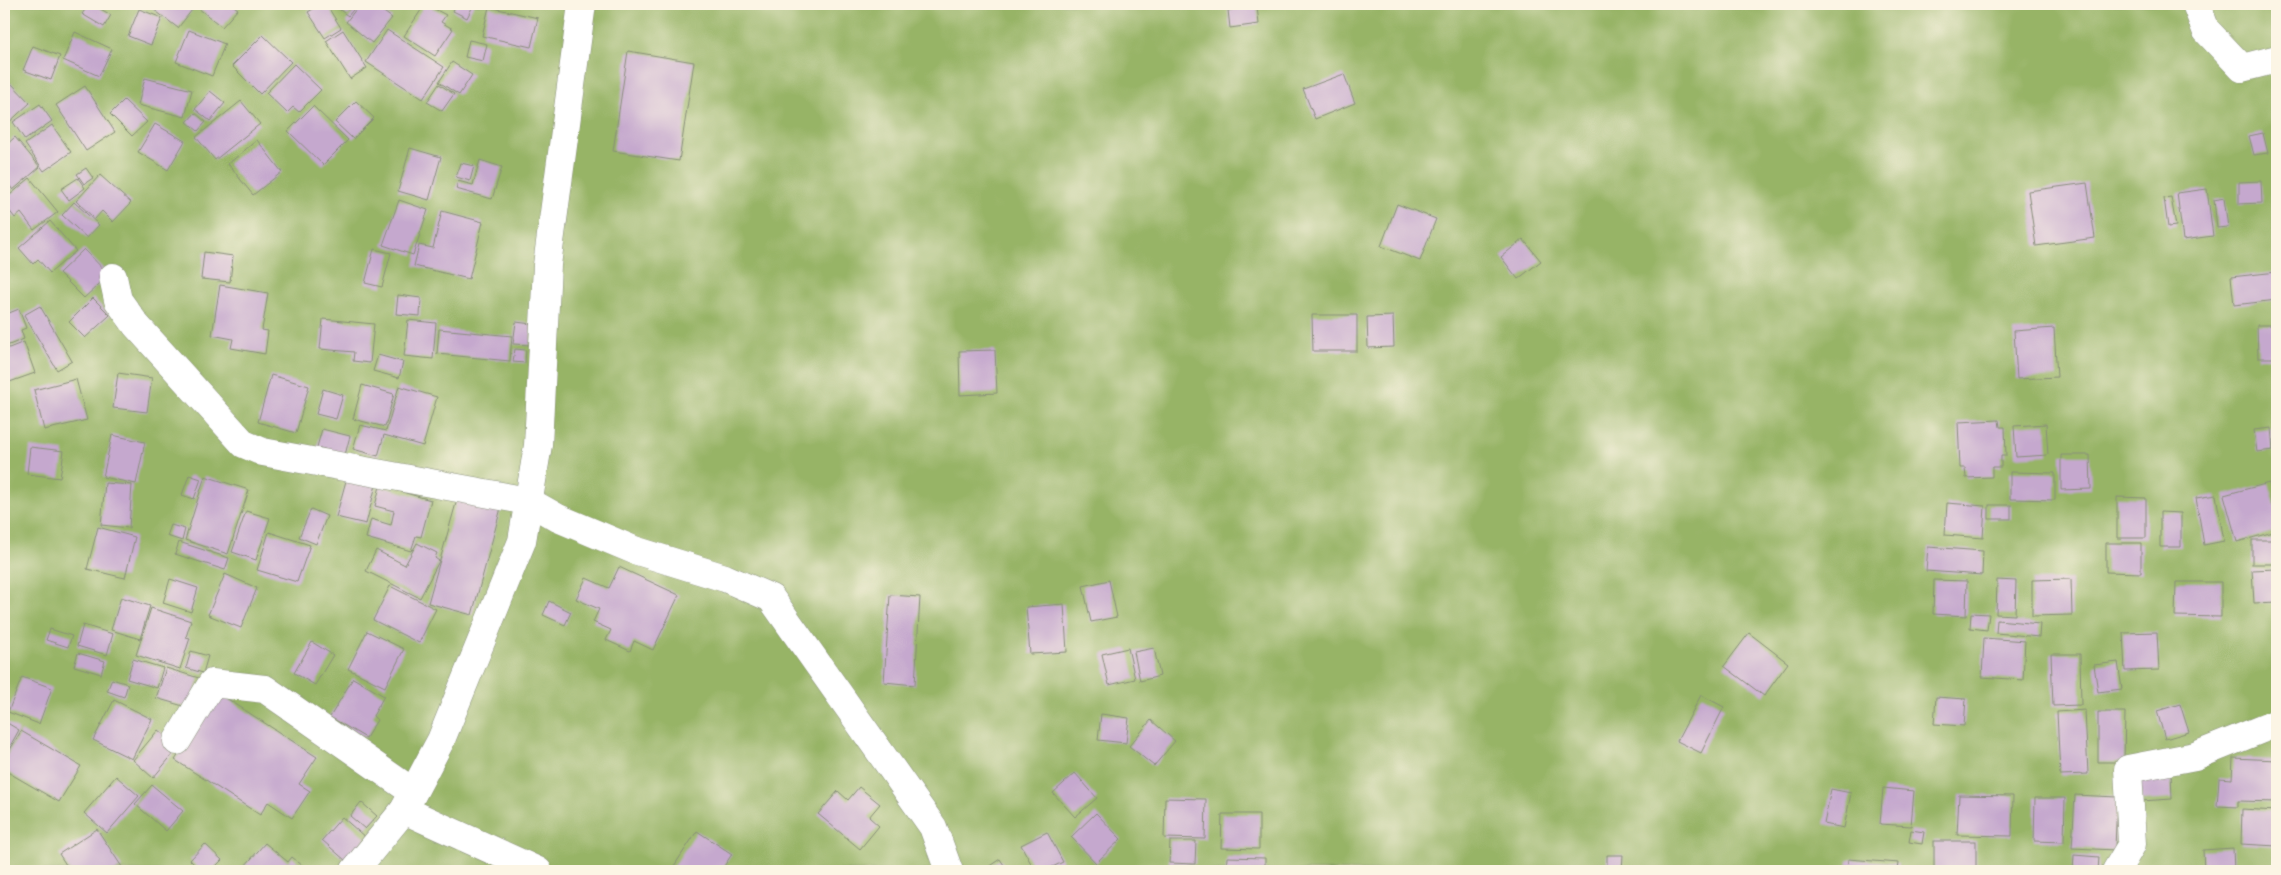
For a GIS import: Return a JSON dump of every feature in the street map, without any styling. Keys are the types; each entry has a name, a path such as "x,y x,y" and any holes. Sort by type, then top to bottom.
{"street":[{"path":"354,871 408,801 441,740 522,541 538,445 547,265 582,4"},
{"path":"2196,4 2206,30 2242,68 2277,60"},
{"path":"113,278 118,300 136,325 244,444 263,452 528,501 558,518 634,550 725,578 771,598 933,827 949,871"},
{"path":"177,741 212,684 265,689 408,801 538,871"},
{"path":"2116,871 2132,844 2128,769 2196,756 2277,723"}],"green space":[{"path":"4,4 2277,4 2277,871 4,871"}],"building":[{"path":"89,4 111,15 104,27 82,14"},
{"path":"157,4 184,4 192,10 178,28 153,9"},
{"path":"193,4 231,4 238,9 222,27"},
{"path":"321,4 326,4 341,28 325,38 308,12"},
{"path":"332,4 358,4 348,16"},
{"path":"360,4 373,4 392,18 372,43 346,22"},
{"path":"425,4 446,15 441,22 453,29 435,56 404,36"},
{"path":"456,4 474,4 467,18 453,11"},
{"path":"489,7 538,18 531,47 482,36"},
{"path":"1257,7 1259,24 1230,28 1228,10"},
{"path":"139,9 162,18 151,45 128,36"},
{"path":"189,30 225,44 212,76 176,62"},
{"path":"343,30 367,68 350,79 326,41"},
{"path":"387,30 444,67 423,99 366,62"},
{"path":"75,32 112,49 99,76 63,60"},
{"path":"263,35 291,62 260,94 232,66"},
{"path":"469,40 487,44 483,61 465,57"},
{"path":"33,46 60,56 51,80 23,70"},
{"path":"628,51 694,62 679,161 613,151"},
{"path":"452,62 472,75 459,95 439,82"},
{"path":"294,64 321,90 299,112 293,107 287,113 266,93"},
{"path":"1344,74 1355,103 1315,119 1303,89"},
{"path":"145,78 192,90 185,117 138,105"},
{"path":"11,83 30,103 4,127 4,90"},
{"path":"439,84 454,94 442,111 427,102"},
{"path":"85,86 115,132 86,151 56,105"},
{"path":"210,91 225,103 210,121 195,109"},
{"path":"124,100 147,122 132,136 110,114"},
{"path":"241,101 260,124 215,160 196,137"},
{"path":"356,101 374,118 353,139 335,122"},
{"path":"40,104 52,121 25,140 13,122"},
{"path":"313,106 348,140 323,165 288,131"},
{"path":"195,113 206,122 198,131 187,122"},
{"path":"155,124 185,141 168,170 138,152"},
{"path":"52,125 71,152 44,171 25,144"},
{"path":"2263,133 2268,153 2254,155 2249,136"},
{"path":"15,137 40,167 13,190 4,179 4,147"},
{"path":"257,140 282,172 253,195 228,164"},
{"path":"410,148 441,157 429,200 398,191"},
{"path":"480,160 502,167 492,199 456,189 458,181 473,185"},
{"path":"461,163 474,166 470,181 456,177"},
{"path":"86,168 93,178 84,184 77,174"},
{"path":"100,175 131,203 113,222 102,211 95,219 76,201"},
{"path":"30,178 58,212 34,230 21,213 15,218 4,204 4,200"},
{"path":"78,178 85,188 69,200 61,189"},
{"path":"2261,181 2262,203 2239,204 2239,182"},
{"path":"2087,183 2095,238 2036,246 2028,191"},
{"path":"2207,189 2213,236 2183,240 2177,193"},
{"path":"2171,197 2176,226 2168,227 2164,198"},
{"path":"2224,198 2228,227 2217,228 2214,200"},
{"path":"399,200 428,210 413,255 383,245"},
{"path":"74,202 99,225 87,238 62,215"},
{"path":"1397,204 1436,219 1420,261 1381,246"},
{"path":"442,211 483,222 469,279 414,266 419,245 433,248"},
{"path":"50,221 76,251 50,273 38,259 33,264 19,248"},
{"path":"1523,239 1541,261 1518,279 1501,257"},
{"path":"84,249 109,275 84,298 59,273"},
{"path":"374,249 391,253 382,287 365,283"},
{"path":"204,252 233,256 230,282 201,279"},
{"path":"2277,272 2277,300 2234,305 2231,277"},
{"path":"220,285 268,293 262,330 268,331 265,354 231,348 233,339 212,335"},
{"path":"398,295 421,298 420,316 396,314"},
{"path":"93,298 110,315 85,338 69,322"},
{"path":"40,306 72,361 57,370 24,315"},
{"path":"19,309 26,328 21,330 24,339 4,347 4,315"},
{"path":"1312,315 1357,315 1357,351 1313,351"},
{"path":"1393,316 1394,347 1368,348 1367,317"},
{"path":"323,319 374,324 370,363 353,361 354,352 320,349"},
{"path":"408,320 436,323 433,359 404,356"},
{"path":"516,322 532,324 530,345 513,344"},
{"path":"2257,325 2277,325 2277,358 2258,358"},
{"path":"2054,328 2057,377 2017,379 2014,331"},
{"path":"439,329 512,336 510,361 437,354"},
{"path":"24,342 35,373 4,384 4,350"},
{"path":"515,349 526,350 525,363 513,362"},
{"path":"995,350 997,393 960,395 959,351"},
{"path":"378,355 403,362 399,378 373,371"},
{"path":"118,373 152,378 147,412 113,408"},
{"path":"271,375 309,386 296,433 258,422"},
{"path":"76,379 87,420 44,430 34,390"},
{"path":"362,385 394,394 385,427 353,419"},
{"path":"399,386 437,397 423,446 384,435 378,456 353,449 360,425 386,431"},
{"path":"323,389 343,395 336,419 316,414"},
{"path":"1999,420 2000,427 2005,427 2006,456 2001,456 2001,467 1992,467 1992,477 1966,478 1965,468 1960,468 1958,422"},
{"path":"2046,424 2048,455 2016,457 2014,426"},
{"path":"2271,428 2273,450 2257,452 2254,430"},
{"path":"322,429 350,436 345,455 317,447"},
{"path":"112,435 145,442 136,484 103,477"},
{"path":"30,447 64,451 60,478 27,474"},
{"path":"2061,455 2090,455 2091,489 2061,490"},
{"path":"2010,472 2055,473 2055,500 2010,499"},
{"path":"189,475 201,479 194,499 182,495"},
{"path":"205,476 249,490 228,554 185,540"},
{"path":"347,477 376,485 366,524 336,517"},
{"path":"105,483 132,485 129,528 101,525"},
{"path":"2269,483 2277,512 2277,531 2237,542 2224,495"},
{"path":"380,486 431,500 421,537 416,536 411,551 366,538 371,519 391,525 394,511 375,506"},
{"path":"2216,495 2224,541 2204,545 2196,498"},
{"path":"458,496 501,508 472,615 428,603"},
{"path":"2117,497 2146,498 2146,538 2117,538"},
{"path":"1947,503 1985,506 1983,538 1945,535"},
{"path":"1989,505 2011,505 2011,519 1989,519"},
{"path":"311,509 327,516 316,544 299,537"},
{"path":"246,511 270,518 256,560 232,552"},
{"path":"2160,512 2181,513 2181,547 2160,547"},
{"path":"171,525 185,529 182,541 167,536"},
{"path":"98,527 135,537 125,578 87,569"},
{"path":"269,532 310,545 297,582 257,570"},
{"path":"2252,540 2277,540 2277,564 2252,564"},
{"path":"179,542 229,558 225,570 175,554"},
{"path":"417,543 437,553 435,558 439,561 420,598 366,571 376,550 405,565"},
{"path":"2106,543 2141,543 2141,573 2106,572"},
{"path":"1928,547 1983,551 1982,575 1926,571"},
{"path":"619,567 679,595 653,650 634,641 630,651 606,640 611,630 593,622 599,609 576,599 586,578 609,588"},
{"path":"2277,569 2277,602 2254,603 2252,570"},
{"path":"225,574 257,588 241,628 208,615"},
{"path":"170,579 198,588 191,612 163,603"},
{"path":"2071,579 2072,615 2032,616 2032,580"},
{"path":"1109,580 1117,617 1091,622 1083,586"},
{"path":"1934,580 1967,581 1966,616 1933,614"},
{"path":"1997,580 2016,581 2015,615 1996,614"},
{"path":"2176,582 2221,582 2221,617 2175,616"},
{"path":"390,586 436,609 419,643 373,620"},
{"path":"890,595 920,597 915,685 884,682"},
{"path":"121,597 150,606 140,639 111,630"},
{"path":"549,601 571,612 565,625 543,615"},
{"path":"1064,604 1067,652 1030,654 1026,607"},
{"path":"151,608 191,621 186,637 190,638 180,669 136,655"},
{"path":"1971,613 1989,614 1987,630 1970,628"},
{"path":"1997,620 2040,624 2039,637 1996,633"},
{"path":"83,625 113,634 107,655 77,646"},
{"path":"50,629 72,636 68,647 46,640"},
{"path":"367,631 404,649 385,687 348,669"},
{"path":"2157,632 2159,670 2125,671 2123,633"},
{"path":"1749,633 1788,663 1764,696 1724,666"},
{"path":"1984,638 2025,641 2023,680 1982,677"},
{"path":"312,642 333,655 315,685 294,673"},
{"path":"1128,648 1135,679 1109,685 1102,654"},
{"path":"1154,648 1160,676 1140,681 1134,652"},
{"path":"191,651 208,656 203,673 186,668"},
{"path":"78,653 105,661 101,674 74,666"},
{"path":"2051,654 2080,654 2081,705 2053,706"},
{"path":"133,659 163,668 157,688 127,679"},
{"path":"2118,662 2122,689 2098,692 2094,665"},
{"path":"166,668 199,678 190,708 156,698"},
{"path":"22,677 52,688 39,724 8,712"},
{"path":"353,678 384,696 373,716 377,720 366,738 330,717"},
{"path":"112,679 128,684 124,697 107,691"},
{"path":"220,694 317,757 299,784 310,791 292,818 268,802 260,815 175,760"},
{"path":"1701,695 1724,707 1701,753 1677,741"},
{"path":"1936,697 1966,699 1964,726 1934,724"},
{"path":"114,700 152,719 132,759 93,740"},
{"path":"2180,704 2189,732 2165,739 2157,711"},
{"path":"2085,710 2088,774 2060,775 2057,712"},
{"path":"2098,712 2125,712 2124,762 2098,762"},
{"path":"1101,714 1129,718 1126,743 1098,740"},
{"path":"1151,720 1175,741 1154,766 1129,746"},
{"path":"4,721 19,730 4,757"},
{"path":"158,730 179,747 153,778 133,760"},
{"path":"21,731 81,766 59,802 4,770 4,760"},
{"path":"2233,758 2277,760 2277,802 2238,801 2238,807 2217,806 2219,778 2232,779"},
{"path":"2171,772 2172,799 2141,801 2139,774"},
{"path":"1075,773 1097,798 1075,817 1053,793"},
{"path":"116,776 139,796 107,833 84,813"},
{"path":"152,785 183,811 166,831 135,804"},
{"path":"859,787 880,804 869,817 879,826 860,849 818,814 838,791 848,800"},
{"path":"1883,788 1914,791 1911,826 1880,824"},
{"path":"1831,789 1851,793 1844,828 1824,824"},
{"path":"1959,795 2013,796 2012,836 1957,835"},
{"path":"2075,795 2117,797 2115,850 2072,848"},
{"path":"1165,798 1206,799 1205,839 1164,838"},
{"path":"2035,798 2065,798 2064,842 2034,841"},
{"path":"361,802 377,816 365,829 350,816"},
{"path":"2242,809 2277,811 2277,846 2241,844"},
{"path":"1096,813 1121,839 1096,863 1071,837"},
{"path":"1222,814 1259,814 1259,849 1221,848"},
{"path":"342,817 366,838 346,861 322,840"},
{"path":"97,829 122,867 115,871 70,871 59,854"},
{"path":"1911,830 1924,832 1922,844 1909,842"},
{"path":"697,831 732,854 721,871 681,871 674,866"},
{"path":"1047,832 1063,862 1044,871 1035,871 1021,845"},
{"path":"1170,841 1196,841 1195,864 1169,863"},
{"path":"1934,841 1976,841 1976,871 1934,871"},
{"path":"265,843 288,862 292,857 309,871 249,871 244,867"},
{"path":"205,844 222,860 211,871 201,871 190,860"},
{"path":"2233,848 2234,871 2204,871 2203,850"},
{"path":"1607,855 1623,855 1622,871 1607,871"},
{"path":"2074,855 2099,857 2098,871 2073,871"},
{"path":"1227,857 1265,858 1265,871 1226,871"},
{"path":"1000,859 1008,871 982,871"},
{"path":"1848,859 1899,863 1898,871 1847,871"}]}
